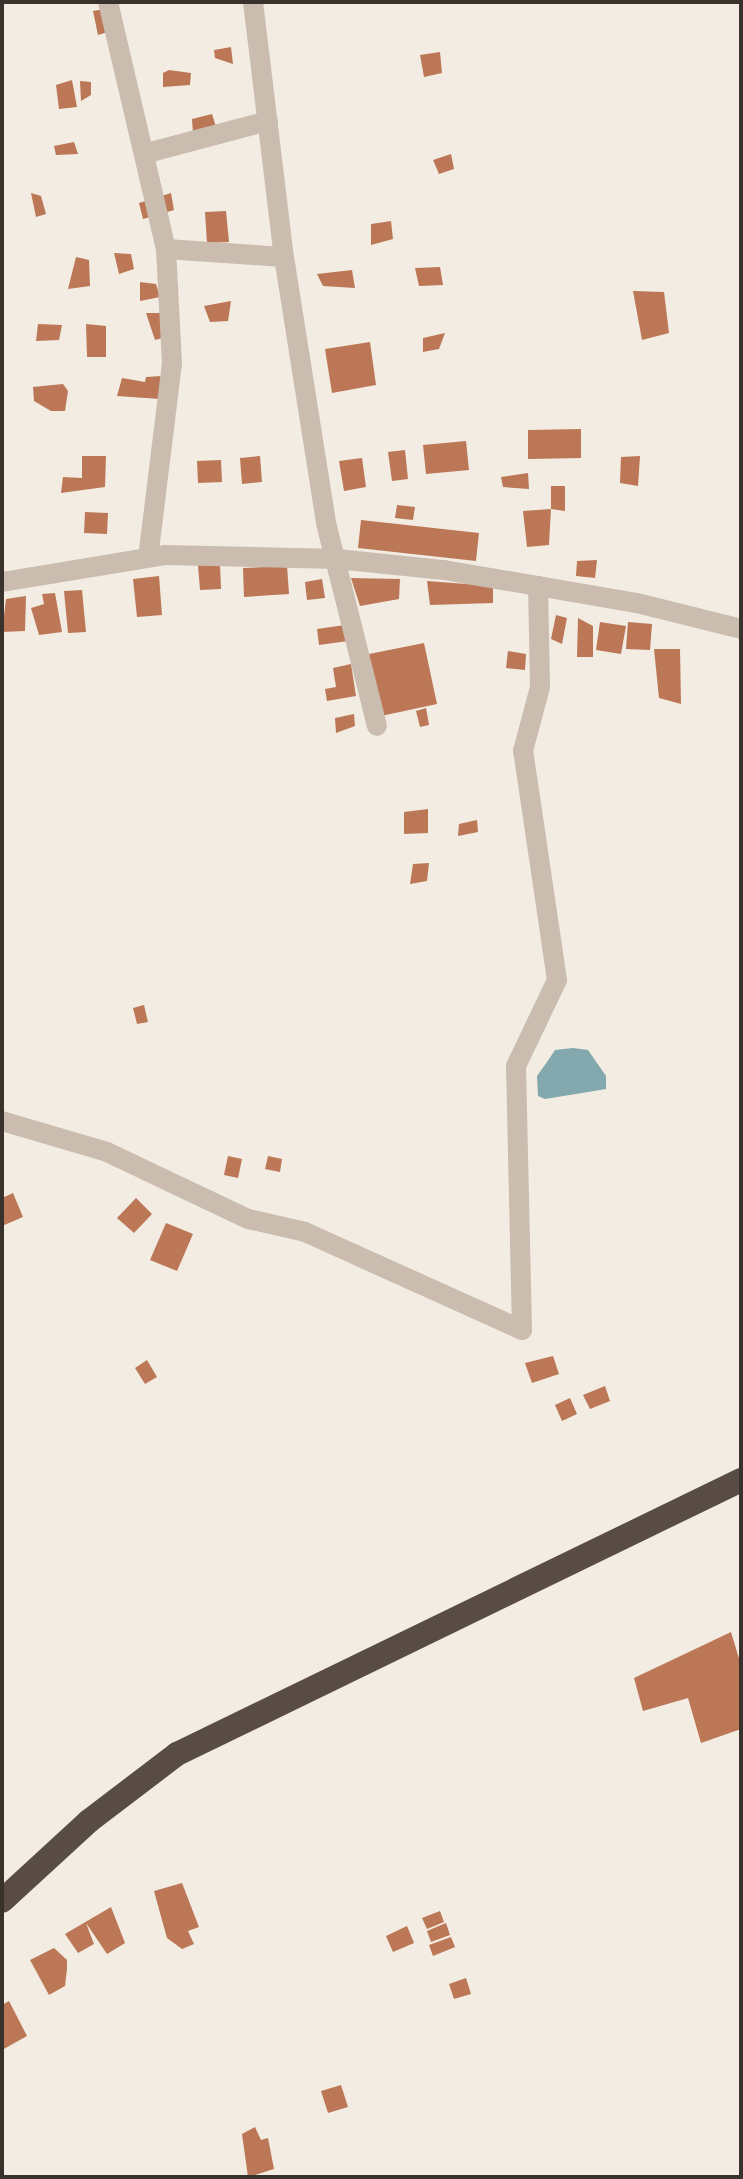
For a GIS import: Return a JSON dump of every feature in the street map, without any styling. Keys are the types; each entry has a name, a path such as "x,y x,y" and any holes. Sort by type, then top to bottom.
{"highway":[{"path":"2,1901 89,1821 177,1754 741,1480"}],"street":[{"path":"108,2 147,153 166,249 172,363 148,558"},
{"path":"253,2 284,257 326,523 377,726"},
{"path":"147,153 268,121"},
{"path":"166,249 284,257"},
{"path":"2,582 148,558 337,559 538,586 741,629"},
{"path":"2,1121 107,1152 248,1219 305,1232 522,1330 516,1066 557,980 523,751 540,687 538,586"}],"water":[{"path":"555,1050 588,1050 606,1076 606,1089 545,1099 538,1096 537,1076"}],"building":[{"path":"116,7 121,28 98,35 93,11"},
{"path":"231,47 233,64 215,58 214,50"},
{"path":"440,52 442,73 424,77 420,55"},
{"path":"169,70 191,73 190,85 163,87 163,73"},
{"path":"72,80 77,107 59,109 56,85"},
{"path":"80,81 91,82 91,95 81,101"},
{"path":"212,114 216,127 193,134 192,119"},
{"path":"74,142 78,154 56,155 54,146"},
{"path":"451,154 454,169 439,174 433,160"},
{"path":"31,193 41,196 46,214 36,217"},
{"path":"171,193 174,210 143,219 139,203"},
{"path":"226,211 229,242 207,243 205,212"},
{"path":"391,221 393,239 371,245 371,224"},
{"path":"114,253 131,254 134,269 119,274"},
{"path":"76,257 89,260 90,286 68,289"},
{"path":"440,267 443,285 419,286 415,268"},
{"path":"352,270 355,288 323,286 317,274"},
{"path":"140,282 156,284 160,297 140,301"},
{"path":"633,291 664,292 669,333 642,340"},
{"path":"231,301 228,321 210,322 204,306"},
{"path":"146,313 160,313 171,336 155,340"},
{"path":"38,324 62,325 59,340 36,341"},
{"path":"86,324 106,326 106,357 87,357"},
{"path":"445,333 439,349 423,352 423,338"},
{"path":"370,342 376,385 332,393 325,349"},
{"path":"161,376 160,399 117,396 122,378 145,382 146,377"},
{"path":"63,384 68,391 65,411 51,411 34,401 33,387"},
{"path":"581,429 581,458 528,459 528,430"},
{"path":"466,441 469,470 426,474 423,445"},
{"path":"405,450 408,479 392,481 388,452"},
{"path":"82,456 106,456 105,487 61,493 63,477 82,478"},
{"path":"260,456 262,482 242,484 240,458"},
{"path":"640,456 638,486 620,483 621,457"},
{"path":"362,458 366,487 344,491 339,461"},
{"path":"221,460 222,482 198,483 197,461"},
{"path":"528,473 529,489 503,487 501,477"},
{"path":"551,486 565,486 565,511 551,509"},
{"path":"397,505 415,507 413,520 395,518"},
{"path":"551,509 549,545 527,547 523,511"},
{"path":"85,512 108,513 107,534 84,533"},
{"path":"361,520 479,533 476,561 358,548"},
{"path":"597,560 595,578 576,576 577,561"},
{"path":"220,564 221,589 200,590 198,565"},
{"path":"287,566 289,594 244,597 243,568"},
{"path":"159,576 162,615 137,617 133,579"},
{"path":"351,578 400,579 399,599 360,606"},
{"path":"322,579 325,598 307,600 305,582"},
{"path":"427,581 493,586 493,603 430,605"},
{"path":"82,590 86,632 68,633 64,591"},
{"path":"55,593 62,632 39,635 31,608 44,604 42,594"},
{"path":"26,596 25,631 2,632 6,599"},
{"path":"556,615 567,618 562,644 551,639"},
{"path":"578,618 593,626 593,657 577,657"},
{"path":"600,622 626,626 621,654 596,650"},
{"path":"628,622 652,624 650,650 626,649"},
{"path":"345,625 348,641 319,645 317,629"},
{"path":"424,643 437,704 381,716 369,654"},
{"path":"654,649 680,649 681,704 659,698"},
{"path":"508,651 526,654 525,670 506,668"},
{"path":"351,664 356,696 327,701 325,689 336,687 333,668"},
{"path":"426,708 429,725 420,727 416,711"},
{"path":"354,714 355,726 336,733 335,718"},
{"path":"428,809 428,833 404,834 404,812"},
{"path":"477,820 478,832 458,836 459,824"},
{"path":"429,863 427,881 410,884 413,864"},
{"path":"144,1005 148,1022 137,1024 133,1008"},
{"path":"228,1156 242,1159 238,1178 224,1175"},
{"path":"268,1156 282,1159 280,1172 265,1169"},
{"path":"13,1193 23,1217 2,1226 2,1198"},
{"path":"136,1198 152,1214 134,1233 117,1218"},
{"path":"166,1223 193,1234 177,1271 150,1260"},
{"path":"553,1356 559,1374 532,1383 525,1363"},
{"path":"147,1360 157,1377 145,1384 135,1368"},
{"path":"605,1386 610,1401 590,1409 583,1395"},
{"path":"570,1398 577,1414 562,1421 555,1405"},
{"path":"731,1632 741,1665 741,1729 701,1743 688,1698 643,1711 634,1678"},
{"path":"182,1883 199,1927 188,1931 194,1944 182,1949 167,1938 154,1891"},
{"path":"111,1907 125,1943 107,1954 86,1923 94,1944 78,1953 65,1934"},
{"path":"440,1911 444,1922 427,1929 422,1918"},
{"path":"446,1923 450,1935 431,1942 427,1931"},
{"path":"407,1926 414,1943 393,1952 386,1936"},
{"path":"451,1937 455,1947 433,1956 429,1945"},
{"path":"54,1948 67,1960 67,1969 65,1986 49,1995 30,1960"},
{"path":"466,1978 471,1994 454,1999 449,1984"},
{"path":"9,2001 27,2036 2,2050 2,2005"},
{"path":"341,2085 348,2107 328,2113 321,2091"},
{"path":"255,2127 261,2140 268,2138 274,2169 248,2177 242,2134"}]}
